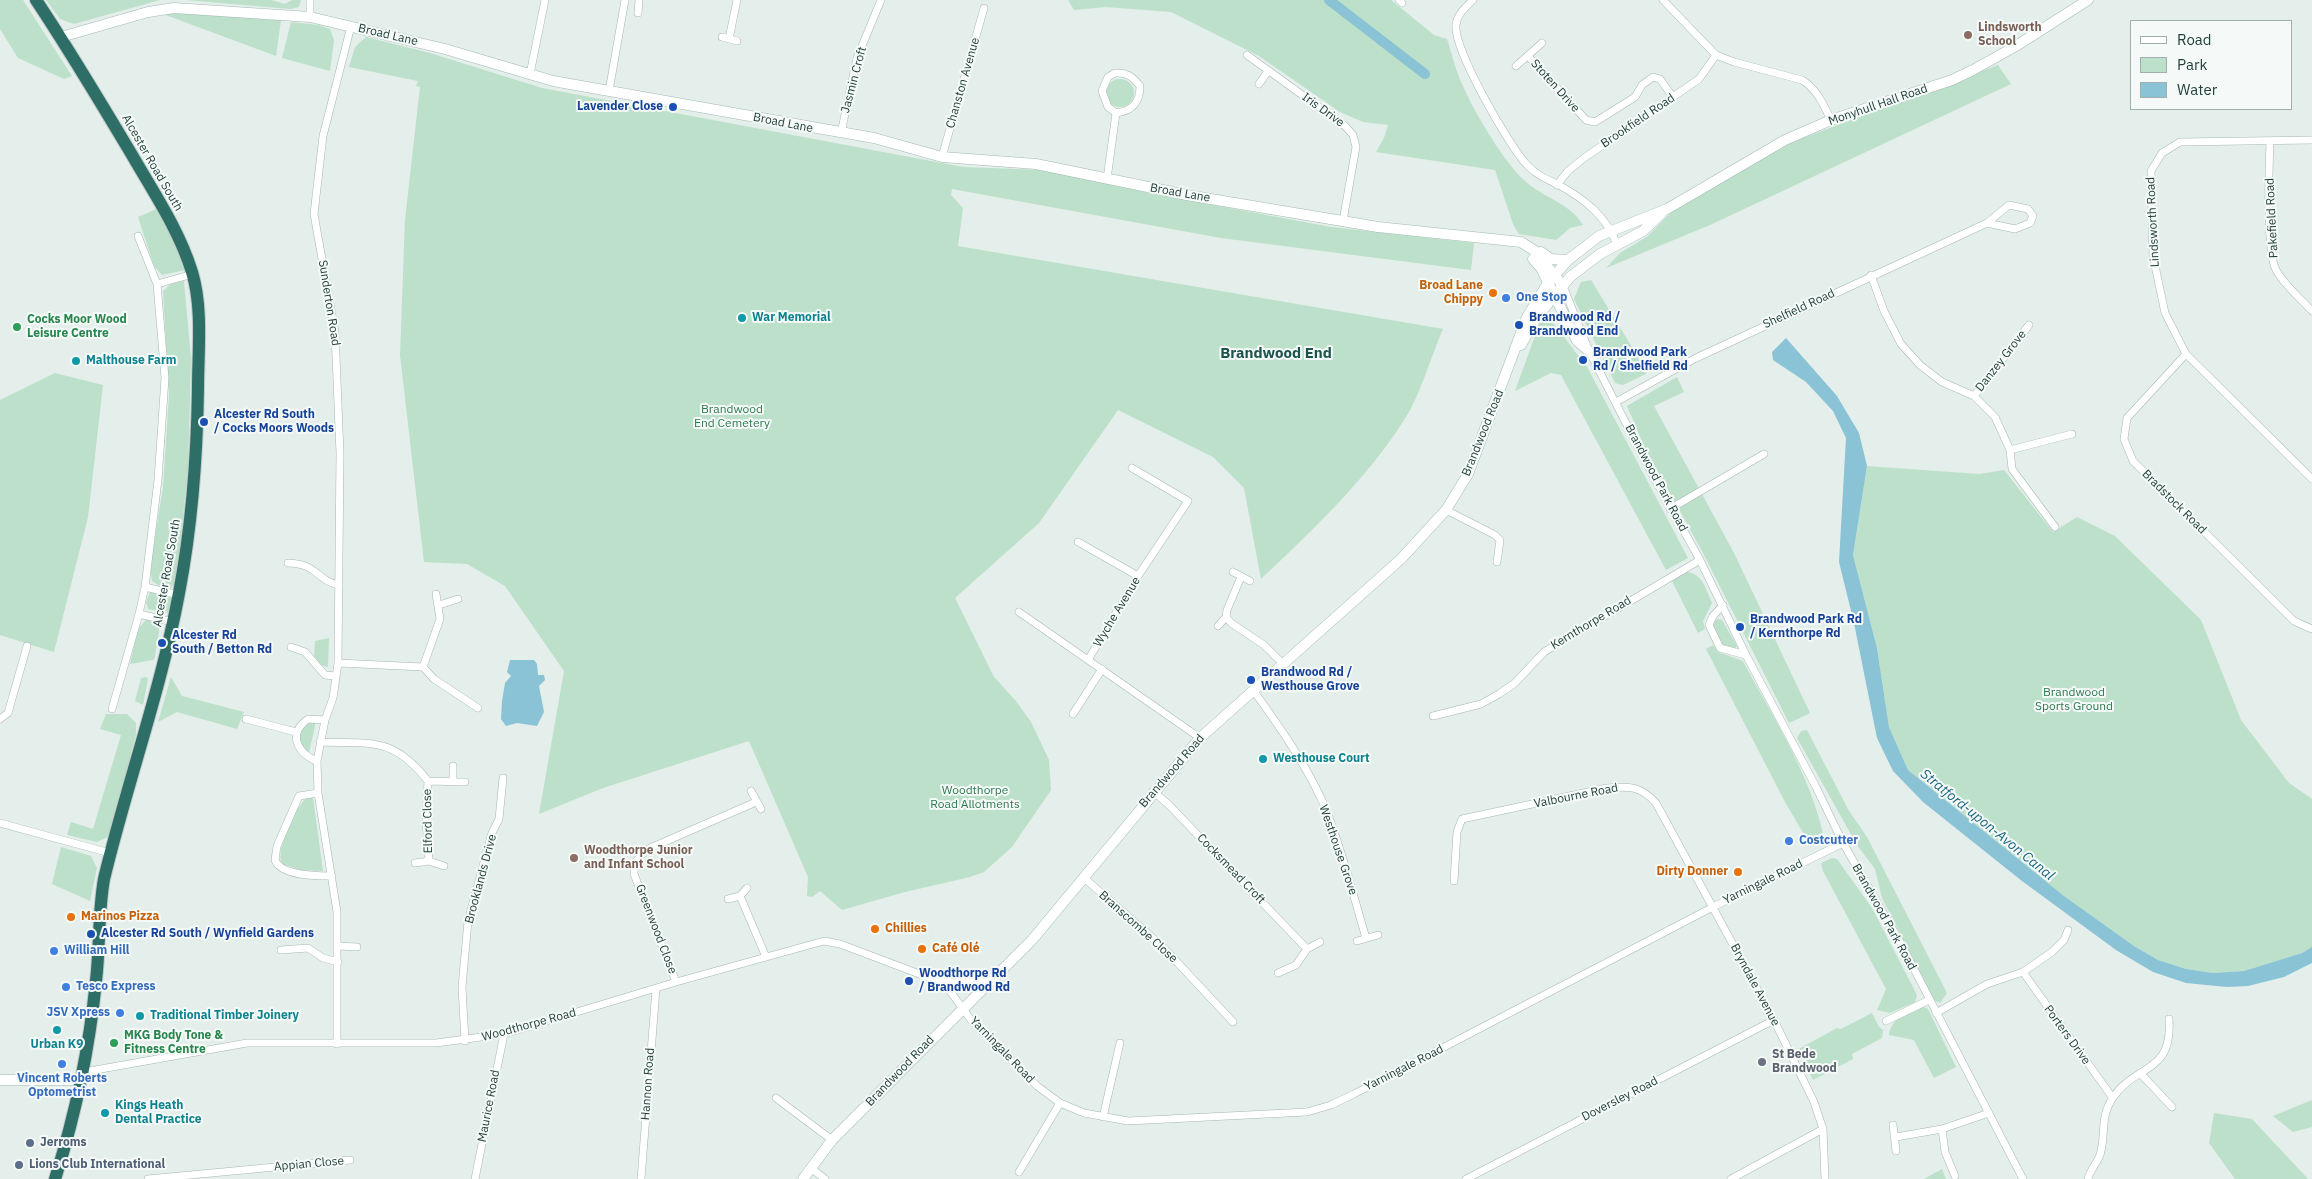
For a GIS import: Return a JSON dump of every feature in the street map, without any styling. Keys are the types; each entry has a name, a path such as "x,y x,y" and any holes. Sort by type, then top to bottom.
{"highway":[{"name":"Alcester Road South","path":"36,0 61,37 165,211 181,242 192,274 197,303 198,349 197,436 191,524 179,595 110,853 100,903 97,979 83,1076 75,1113 54,1179"}],"street":[{"path":"310,0 310,17"},
{"path":"530,74 545,0"},
{"path":"609,91 625,0"},
{"path":"638,13 639,0"},
{"path":"737,0 725,38 737,41"},
{"name":"Jasmin Croft","path":"841,133 857,58 878,12 881,0"},
{"path":"1473,0 1458,18 1456,26 1462,50 1488,105 1527,165 1540,177 1557,184 1594,209 1611,229 1617,245"},
{"path":"1662,0 1716,55 1810,84 1818,94 1831,120"},
{"name":"Monyhull Hall Road","path":"1555,274 1588,243 1611,229 1667,209 1785,140 1831,120 1952,80 2016,46 2088,0"},
{"name":"Broad Lane","path":"61,37 175,4 310,17 454,51 553,81 874,138 942,158 1036,164 1107,179 1409,232 1510,240 1536,247 1552,259 1568,260"},
{"name":"Chanston Avenue","path":"942,158 984,8"},
{"name":"Sunderton Road","path":"337,1044 337,912 318,793 317,761 338,663 340,453 335,332 314,214 323,136 351,26"},
{"name":"Stoten Drive","path":"1516,66 1542,43"},
{"name":"Brookfield Road","path":"1557,184 1568,171 1584,158 1699,79 1716,55"},
{"name":"Iris Drive","path":"1247,56 1345,126 1353,135 1356,147 1343,221"},
{"name":"Stoten Drive","path":"1528,56 1586,120 1590,122 1596,122 1635,97 1642,85 1653,78 1660,79 1673,97"},
{"path":"1259,84 1268,71"},
{"path":"1124,73 1131,76 1140,86 1138,100 1134,107 1116,113 1108,107 1102,91 1108,77 1124,73"},
{"path":"1107,179 1116,113"},
{"name":"Lindsworth Road","path":"2312,140 2180,142 2162,153 2154,163 2151,171 2153,256 2156,278 2165,313 2186,354 2312,479"},
{"name":"Pakefield Road","path":"2270,142 2270,232 2276,268 2289,287 2312,311"},
{"name":"Shelfield Road","path":"1616,402 1694,359 1871,275 1987,223 2009,205 2028,209 2033,216 2030,223 2015,229 1987,223"},
{"name":"Monyhull Hall Road","path":"1563,286 1582,266 1643,231 1667,209"},
{"path":"112,709 139,614 144,587 158,480 165,378 157,284 138,236"},
{"path":"1510,240 1524,249 1541,268 1551,290"},
{"name":"Broad Lane","path":"1527,245 1555,274 1563,286"},
{"path":"157,284 192,274"},
{"name":"Brandwood Road","path":"1515,354 1551,290 1555,274"},
{"path":"1871,275 1884,311 1902,344 1920,366 1942,382 1974,396 1995,417 2010,450 2012,469 2055,526"},
{"name":"Brandwood Road","path":"804,1179 832,1140 1032,940 1153,792 1200,738 1401,559 1446,510 1468,474 1515,354 1527,317 1551,290 1563,286"},
{"name":"Brandwood Park Road","path":"1563,286 1589,351 1670,508 1700,560 1746,656 1816,787 1843,843 1876,899 2023,1179"},
{"name":"Brandwood Park Road","path":"1551,290 1577,341 1589,351"},
{"name":"Danzey Grove","path":"1974,396 2029,325"},
{"name":"Bradstock Road","path":"2186,354 2127,418 2124,439 2133,461 2294,621 2312,628"},
{"path":"2010,450 2072,434"},
{"path":"1670,508 1764,454"},
{"name":"Wyche Avenue","path":"1132,468 1188,501 1138,576 1088,660 1200,738"},
{"path":"1446,510 1500,540 1497,562"},
{"path":"1078,542 1138,576"},
{"name":"Kernthorpe Road","path":"1432,716 1481,704 1499,694 1515,683 1544,652 1700,560"},
{"path":"288,563 311,566 325,580 339,585"},
{"path":"1233,572 1250,581"},
{"path":"1218,626 1226,617 1227,610 1241,577"},
{"path":"144,587 179,595"},
{"path":"423,667 440,619 436,594"},
{"path":"439,605 458,599"},
{"path":"1723,605 1713,616 1709,626 1720,648 1746,656"},
{"path":"1019,612 1088,660"},
{"path":"139,614 173,622"},
{"path":"1226,617 1231,623 1264,645 1282,664"},
{"path":"0,719 8,713 27,646"},
{"path":"292,647 304,652 325,675 335,676"},
{"path":"338,663 423,667 441,684 478,708"},
{"path":"1073,714 1102,669"},
{"name":"Westhouse Grove","path":"1254,690 1278,724 1324,806 1338,842 1366,938"},
{"path":"246,719 296,732"},
{"path":"317,761 302,752 296,739 296,732 308,720 325,720"},
{"name":"Elford Close","path":"320,742 380,744 396,749 415,765 428,781 426,821 429,861"},
{"path":"452,781 453,766"},
{"name":"Brooklands Drive","path":"465,1040 462,987 468,921 492,834 499,819 503,778"},
{"name":"Elford Close","path":"428,781 464,782"},
{"name":"Valbourne Road","path":"1454,880 1458,832 1462,818 1607,788 1628,786 1640,789 1656,802 1713,907"},
{"path":"751,791 761,809"},
{"name":"Cocksmead Croft","path":"1153,792 1169,805 1307,949"},
{"path":"318,793 299,796 277,846 275,860 280,868 302,875 332,876"},
{"name":"Greenwood Close","path":"676,982 634,874 634,866 639,856 648,849 756,802"},
{"path":"0,823 110,853"},
{"name":"Yarningale Road","path":"963,1007 972,1020 1037,1086 1060,1104 1103,1117 1128,1121 1291,1114 1331,1105 1713,907 1843,843"},
{"name":"Elford Close","path":"414,864 429,861 444,866"},
{"name":"Branscombe Close","path":"1083,877 1163,947 1232,1022"},
{"path":"728,899 740,896 747,888"},
{"path":"740,896 766,957"},
{"name":"Bryndale Avenue","path":"1713,907 1774,1020 1814,1102 1823,1129 1825,1179"},
{"path":"1936,1013 1987,984 2022,972 2052,952 2064,940 2068,930"},
{"path":"1357,941 1378,935"},
{"name":"Woodthorpe Road","path":"83,1076 247,1042 404,1044 465,1040 504,1034 676,982 824,941 840,944 930,978 954,983 997,977"},
{"path":"1278,973 1296,964 1307,949 1320,942"},
{"path":"338,946 357,947"},
{"path":"281,950 308,948 323,958 338,962"},
{"name":"Porters Drive","path":"2022,972 2112,1097"},
{"name":"Woodthorpe Road","path":"930,978 950,991 963,1007"},
{"name":"Hannon Road","path":"641,1179 656,989"},
{"path":"1886,1021 1928,1000"},
{"path":"2088,1179 2100,1155 2103,1115 2112,1097 2161,1058 2168,1047 2169,1019"},
{"name":"Doversley Road","path":"1466,1179 1774,1020"},
{"name":"Maurice Road","path":"475,1179 504,1034"},
{"path":"1103,1117 1120,1043"},
{"path":"2140,1073 2172,1107"},
{"path":"0,1080 83,1076"},
{"path":"776,1098 832,1140"},
{"path":"1019,1172 1060,1104"},
{"path":"1896,1138 1942,1130 1989,1113"},
{"path":"1892,1125 1896,1138 1896,1151"},
{"path":"1732,1179 1823,1129"},
{"path":"1942,1130 1945,1152 1955,1176"},
{"name":"Appian Close","path":"148,1179 350,1160"},
{"path":"811,1168 825,1179"}],"green space":[{"path":"0,0 23,0 72,76 64,79 18,58 0,29"},
{"path":"46,0 160,0 74,24 60,19"},
{"path":"186,0 271,0 285,4 292,0 301,0 299,7 290,9"},
{"path":"1068,0 1391,0 1434,35 1447,39 1458,75 1468,97 1482,123 1509,163 1526,182 1564,206 1583,225 1570,228 1556,240 1519,234 1513,224 1495,170 1376,152 1384,138 1388,125 1363,122 1340,112 1259,56 1171,12 1106,7 1074,10"},
{"path":"170,12 281,20 276,56 163,14"},
{"path":"291,22 318,25 330,29 334,40 330,71 282,58"},
{"name":"Brandwood End Cemetery","path":"366,37 430,53 542,88 963,167 1043,170 1154,194 1331,227 1474,243 1471,270 1221,238 952,189 951,195 963,208 958,246 1443,329 1411,408 1391,440 1339,502 1261,579 1244,488 1213,457 1118,410 1039,523 955,598 994,677 1016,701 1031,722 1049,760 1051,790 1012,847 984,872 842,910 820,891 812,897 807,896 808,877 749,741 603,788 539,814 564,671 505,586 467,564 424,562 400,355 405,220 420,87 416,86 418,81 349,67 355,47"},
{"path":"1998,65 2011,84 1710,225 1606,268 1620,253 1648,236 1673,210 1792,142"},
{"path":"1120,79 1130,83 1134,93 1130,103 1120,107 1110,103 1106,93 1110,83"},
{"path":"159,208 178,245 185,270 162,275 154,266 138,217"},
{"path":"1591,280 1635,352 1646,374 1623,385 1615,383 1574,299 1581,282"},
{"path":"184,281 191,359 188,470 176,581 171,588 163,588 152,581 150,568 163,487 169,395 163,291 171,284"},
{"path":"1548,319 1556,326 1586,365 1688,558 1666,570 1561,375 1551,373 1515,391 1540,322"},
{"path":"55,373 103,385 88,517 54,652 0,635 0,400"},
{"path":"1677,377 1684,392 1654,406 1734,553 1810,713 1789,723 1702,551 1646,450 1627,406"},
{"name":"Brandwood Sports Ground","path":"1867,466 1979,474 2004,470 2053,532 2077,517 2115,536 2201,620 2241,720 2289,783 2312,799 2312,947 2302,953 2244,971 2213,973 2186,969 2158,960 2134,946 2064,896 1908,770 1889,727 1877,648 1853,555"},
{"path":"1687,572 1700,579 1712,603 1703,621 1705,629 1698,633 1671,579"},
{"path":"150,592 172,598 172,605 167,613 148,609 146,602"},
{"path":"1717,619 1722,620 1737,646 1735,649 1722,645 1712,624"},
{"path":"146,620 154,620 160,624 155,657 153,660 130,664 138,629"},
{"path":"329,638 328,667 321,665 314,656 315,641"},
{"path":"1713,645 1718,652 1743,661 1801,769 1818,815 1824,838 1811,846 1785,802 1706,649"},
{"path":"146,677 148,679 143,705 135,701 141,678"},
{"path":"171,677 182,696 244,712 237,729 177,712 158,722"},
{"path":"106,714 127,714 136,723 136,734 110,836 97,842 67,835 71,822 93,829 121,735 100,729"},
{"path":"311,721 315,722 315,726 309,753 300,746 300,730"},
{"path":"1807,730 1849,811 1867,837 1947,993 1940,1003 1934,1000 1882,898 1875,869 1857,845 1797,738 1801,731"},
{"path":"307,798 313,798 323,871 301,870 282,864 281,849 287,829 297,810"},
{"path":"61,847 91,856 97,868 90,901 52,884"},
{"path":"1832,858 1837,859 1872,908 1917,995 1915,1002 1890,1013 1877,1010 1886,989 1823,871 1821,863"},
{"path":"1922,1006 1928,1009 1956,1067 1934,1078 1914,1040 1889,1035 1890,1029 1897,1020"},
{"path":"1872,1013 1879,1027 1883,1030 1882,1038 1852,1054 1853,1059 1813,1080 1797,1050 1837,1028 1841,1029"},
{"path":"2312,1100 2312,1127 2293,1132 2273,1116"},
{"path":"2214,1113 2252,1119 2308,1179 2235,1179 2209,1143"},
{"path":"1942,1169 1946,1179 1924,1179"}],"water":[{"path":"1786,338 1837,396 1859,433 1867,466 1853,555 1877,648 1889,727 1908,770 2064,896 2134,946 2158,960 2186,969 2213,973 2244,971 2302,953 2312,947 2312,963 2284,977 2248,986 2227,987 2186,983 2153,972 2116,950 2022,881 1923,802 1893,771 1877,738 1854,623 1839,562 1846,438 1833,411 1806,382 1773,360 1772,352"},
{"path":"510,660 534,660 537,664 538,675 544,675 545,680 539,686 544,712 537,726 517,723 506,726 501,719 505,683 511,676 507,672"}],"waterway":[{"name":"Stratford-upon-Avon Canal","path":"1329,0 1425,74"}],"place":[{"name":"Lindsworth School","path":"1968,35"},
{"name":"Lavender Close","path":"673,107"},
{"name":"Broad Lane Chippy","path":"1493,293"},
{"name":"One Stop","path":"1506,298"},
{"name":"War Memorial","path":"742,318"},
{"name":"Brandwood Rd / Brandwood End","path":"1519,325"},
{"name":"Cocks Moor Wood Leisure Centre","path":"17,327"},
{"name":"Brandwood Park Rd / Shelfield Rd","path":"1583,360"},
{"name":"Malthouse Farm","path":"76,361"},
{"name":"Alcester Rd South / Cocks Moors Woods","path":"204,422"},
{"name":"Brandwood Park Rd / Kernthorpe Rd","path":"1740,627"},
{"name":"Alcester Rd South / Betton Rd","path":"162,643"},
{"name":"Brandwood Rd / Westhouse Grove","path":"1251,680"},
{"name":"Westhouse Court","path":"1263,759"},
{"name":"Costcutter","path":"1789,841"},
{"name":"Woodthorpe Junior and Infant School","path":"574,858"},
{"name":"Dirty Donner","path":"1738,872"},
{"name":"Marinos Pizza","path":"71,917"},
{"name":"Chillies","path":"875,929"},
{"name":"Alcester Rd South / Wynfield Gardens","path":"91,934"},
{"name":"Café Olé","path":"922,949"},
{"name":"William Hill","path":"54,951"},
{"name":"Woodthorpe Rd / Brandwood Rd","path":"909,981"},
{"name":"Tesco Express","path":"66,987"},
{"name":"JSV Xpress","path":"120,1013"},
{"name":"Traditional Timber Joinery","path":"140,1016"},
{"name":"Urban K9","path":"57,1030"},
{"name":"MKG Body Tone & Fitness Centre","path":"114,1043"},
{"name":"St Bede Brandwood","path":"1762,1062"},
{"name":"Vincent Roberts Optometrist","path":"62,1064"},
{"name":"Kings Heath Dental Practice","path":"105,1113"},
{"name":"Jerroms","path":"30,1143"},
{"name":"Lions Club International","path":"19,1165"}],"district":[{"name":"Brandwood End","path":"1276,354"}],"park label":[{"name":"Woodthorpe Road Allotments","path":"975,798"}]}
